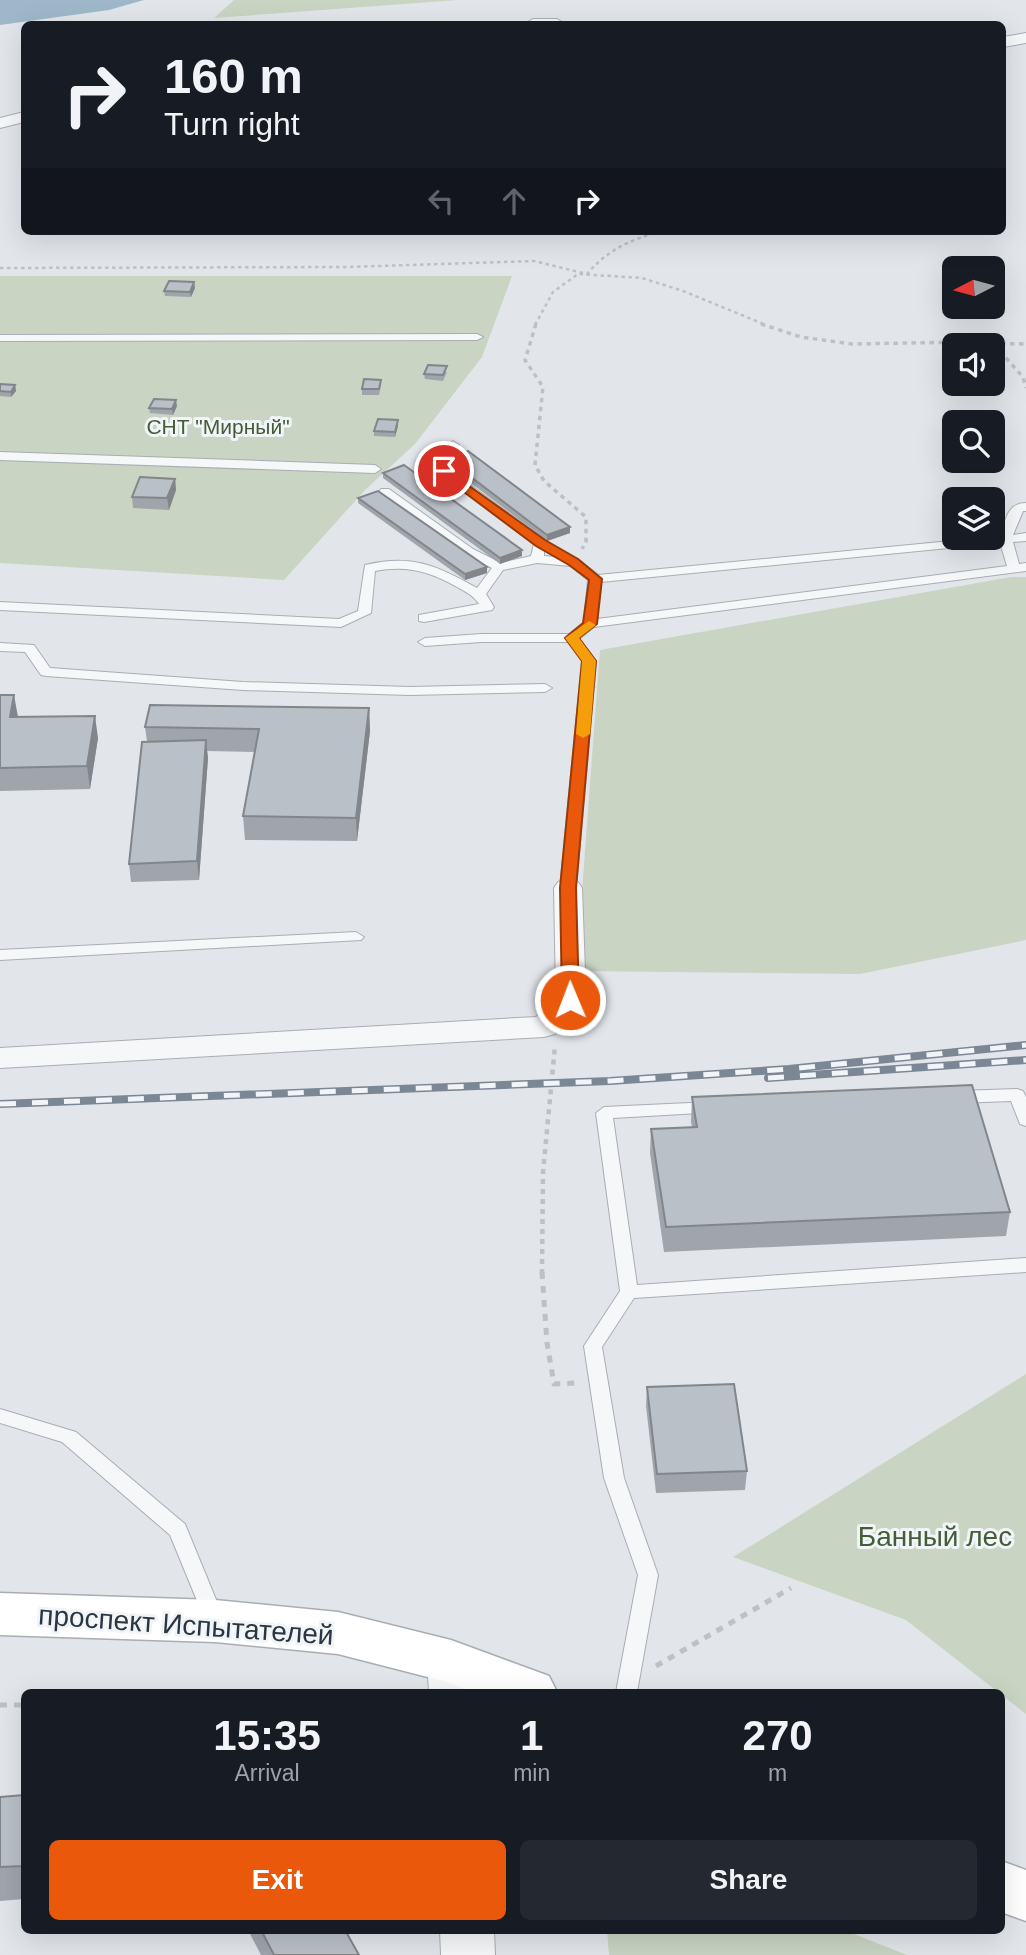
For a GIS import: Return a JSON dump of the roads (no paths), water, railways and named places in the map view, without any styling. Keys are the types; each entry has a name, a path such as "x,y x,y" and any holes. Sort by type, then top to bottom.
{"main road":[{"name":"проспект Испытателей","path":"0,1614 215,1621 338,1633 452,1677 515,1689"},
{"path":"1005,1888 1026,1896"}],"street":[{"path":"1006,41 1026,38"},
{"path":"0,123 21,118"},
{"path":"0,1058 544,1027 570,1000 568,888"},
{"path":"467,1934 468,1955"}],"lane":[{"path":"0,338 477,337"},
{"path":"453,445 439,457 444,471 540,543 573,562 595,579 942,544"},
{"path":"0,456 375,469"},
{"path":"384,492 469,552 499,567 537,559 573,562"},
{"path":"1005,538 1018,507 1026,507"},
{"path":"1005,538 1026,537"},
{"path":"425,642 481,638 572,638 590,624 1020,567 1005,538"},
{"path":"537,559 540,543"},
{"path":"0,606 341,623 364,613 369,568 397,562 426,565 479,594 487,607 424,618"},
{"path":"479,594 499,567"},
{"path":"590,624 595,579"},
{"path":"568,888 589,661 572,638"},
{"path":"0,647 29,648 46,672 243,686 396,691 545,688"},
{"path":"0,955 356,937"},
{"path":"934,1098 1017,1095 1026,1120"},
{"path":"627,1688 648,1575 614,1478 593,1346 629,1292 604,1113 728,1108"},
{"path":"629,1292 1026,1265"},
{"path":"0,1416 69,1437 178,1530 215,1621"}],"water":[{"path":"0,0 144,0 109,10 0,25"}],"railway":[{"path":"0,1104 610,1081 789,1069 1026,1045"},
{"path":"768,1078 1026,1060"}],"park label":[{"name":"СНТ \"Мирный\"","path":"218,426"},
{"name":"Банный лес","path":"935,1536"}]}
